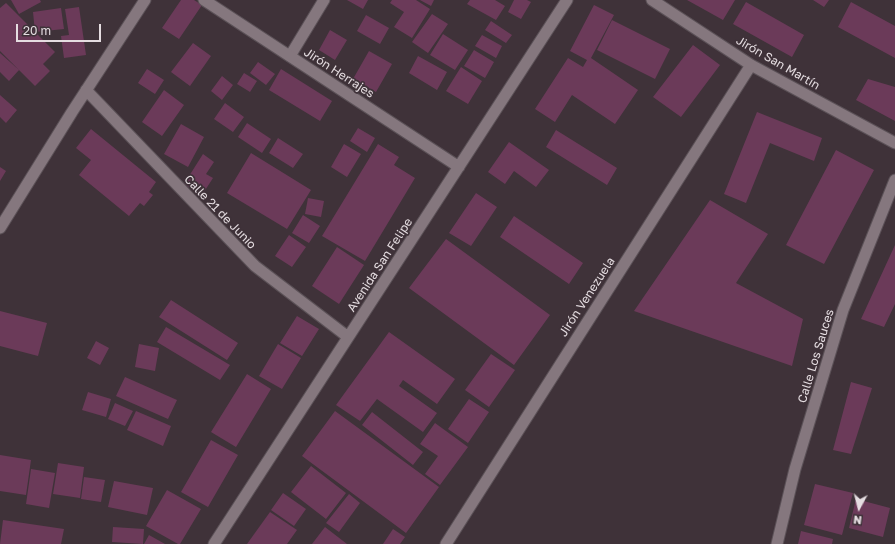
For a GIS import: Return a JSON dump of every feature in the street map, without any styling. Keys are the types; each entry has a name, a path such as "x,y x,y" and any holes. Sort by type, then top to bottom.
{"street":[{"path":"0,228 86,90 145,0"},
{"name":"Jirón Herrajes","path":"204,0 459,167"},
{"path":"290,56 324,0"},
{"name":"Avenida San Felipe","path":"214,544 567,0"},
{"name":"Jirón San Martín","path":"652,0 751,65 895,143"},
{"name":"Jirón Venezuela","path":"446,544 751,65"},
{"name":"Calle 21 de Junio","path":"86,90 255,266 348,337"},
{"name":"Calle Los Sauces","path":"777,544 795,469 843,310 895,180"}],"building":[{"path":"11,0 40,0 41,2 19,14"},
{"path":"181,0 194,0 202,5 179,39 162,28"},
{"path":"347,0 368,0 363,9"},
{"path":"392,0 416,0 430,9 412,38 394,27 404,12 390,3"},
{"path":"420,0 434,0 431,6"},
{"path":"470,0 495,0 505,6 496,20 467,4"},
{"path":"514,0 527,0 531,2 521,19 508,12"},
{"path":"687,0 735,0 723,20"},
{"path":"813,0 829,0 824,7"},
{"path":"746,2 804,35 792,57 733,24"},
{"path":"851,2 895,26 895,58 838,27"},
{"path":"6,3 55,52 43,64 50,71 35,86 0,51 0,8"},
{"path":"594,5 614,15 591,58 638,90 615,124 572,95 555,122 535,109 568,58 583,67 587,60 570,51"},
{"path":"79,7 86,55 64,58 61,36 69,35 65,9"},
{"path":"61,8 64,29 35,32 33,12"},
{"path":"432,14 448,24 428,53 412,42"},
{"path":"366,15 389,28 380,44 357,31"},
{"path":"612,20 670,49 655,79 597,50"},
{"path":"491,21 512,35 506,43 485,30"},
{"path":"330,30 347,40 335,60 319,50"},
{"path":"443,34 468,50 455,70 430,55"},
{"path":"482,35 502,46 496,58 475,46"},
{"path":"193,43 211,56 190,86 171,72"},
{"path":"693,45 720,65 681,117 653,97"},
{"path":"474,50 494,62 485,78 464,66"},
{"path":"369,51 392,64 376,92 353,79"},
{"path":"0,53 19,70 9,81 0,72"},
{"path":"418,56 447,72 437,90 409,73"},
{"path":"258,62 275,74 266,85 250,73"},
{"path":"461,67 482,81 468,104 446,91"},
{"path":"147,69 164,80 155,94 138,83"},
{"path":"281,69 332,101 320,121 269,90"},
{"path":"244,73 257,81 250,92 237,84"},
{"path":"222,76 233,85 222,100 211,91"},
{"path":"868,79 895,87 895,121 856,100"},
{"path":"164,90 184,105 162,136 142,122"},
{"path":"0,95 17,110 6,123 0,117"},
{"path":"225,103 244,117 233,132 214,119"},
{"path":"757,112 822,138 814,161 770,143 746,203 724,194"},
{"path":"247,123 271,139 262,153 238,137"},
{"path":"181,124 204,137 188,167 164,154"},
{"path":"358,128 375,138 367,152 350,141"},
{"path":"91,129 156,182 149,192 153,195 144,206 140,203 129,216 79,175 91,160 76,148"},
{"path":"556,130 617,168 607,185 546,147"},
{"path":"278,138 303,154 293,168 269,153"},
{"path":"509,142 549,170 536,187 514,171 505,184 488,172"},
{"path":"344,144 361,154 347,177 331,167"},
{"path":"378,144 399,157 394,165 415,178 365,261 322,236"},
{"path":"836,150 874,170 824,264 786,245"},
{"path":"251,153 311,190 287,229 227,193"},
{"path":"203,154 214,162 206,174 213,178 202,195 184,184"},
{"path":"0,167 6,171 0,181"},
{"path":"476,193 497,207 471,246 449,233"},
{"path":"308,198 324,201 321,217 305,214"},
{"path":"710,200 768,234 736,283 803,319 792,366 634,311"},
{"path":"303,215 320,226 309,243 292,233"},
{"path":"514,216 583,263 569,284 500,237"},
{"path":"289,235 306,247 292,267 275,256"},
{"path":"446,239 550,315 514,365 409,288"},
{"path":"895,245 895,304 884,327 861,319"},
{"path":"337,247 364,265 339,304 312,286"},
{"path":"171,300 238,343 227,360 159,317"},
{"path":"0,311 47,323 38,356 0,346"},
{"path":"297,316 319,329 302,356 280,343"},
{"path":"166,327 230,365 220,380 157,342"},
{"path":"389,332 455,379 437,404 403,380 399,386 437,413 423,432 377,399 360,421 336,405"},
{"path":"96,341 109,348 100,365 87,358"},
{"path":"139,344 159,348 155,371 135,367"},
{"path":"278,344 301,358 282,389 259,376"},
{"path":"491,354 515,370 489,407 465,390"},
{"path":"247,374 271,389 236,447 211,432"},
{"path":"125,377 177,400 168,419 116,396"},
{"path":"851,382 872,388 851,454 833,450"},
{"path":"88,392 111,399 106,417 82,410"},
{"path":"469,399 489,412 468,443 448,429"},
{"path":"115,403 133,411 125,426 108,419"},
{"path":"136,411 171,426 163,446 127,430"},
{"path":"335,411 439,487 406,533 302,456"},
{"path":"372,412 423,452 413,465 362,425"},
{"path":"435,423 468,447 440,485 425,474 438,456 420,444"},
{"path":"211,440 238,455 208,507 181,492"},
{"path":"0,455 31,460 26,495 0,491"},
{"path":"58,463 84,467 80,498 53,494"},
{"path":"311,466 346,493 326,519 291,492"},
{"path":"31,469 55,473 49,508 26,504"},
{"path":"84,477 105,480 101,502 81,499"},
{"path":"114,481 153,488 147,515 108,507"},
{"path":"815,484 853,493 842,535 804,525"},
{"path":"167,490 201,509 180,544 146,526"},
{"path":"283,493 306,509 294,526 271,510"},
{"path":"349,494 360,503 339,532 326,523"},
{"path":"856,499 890,508 883,537 849,528"},
{"path":"270,512 297,530 287,544 247,544"},
{"path":"3,520 64,529 61,544 0,544"},
{"path":"113,527 144,529 143,544 112,542"},
{"path":"325,527 347,544 312,544"},
{"path":"393,529 405,537 400,544 383,544"},
{"path":"801,531 833,539 832,544 798,544"},
{"path":"149,535 165,544 144,544"}]}
